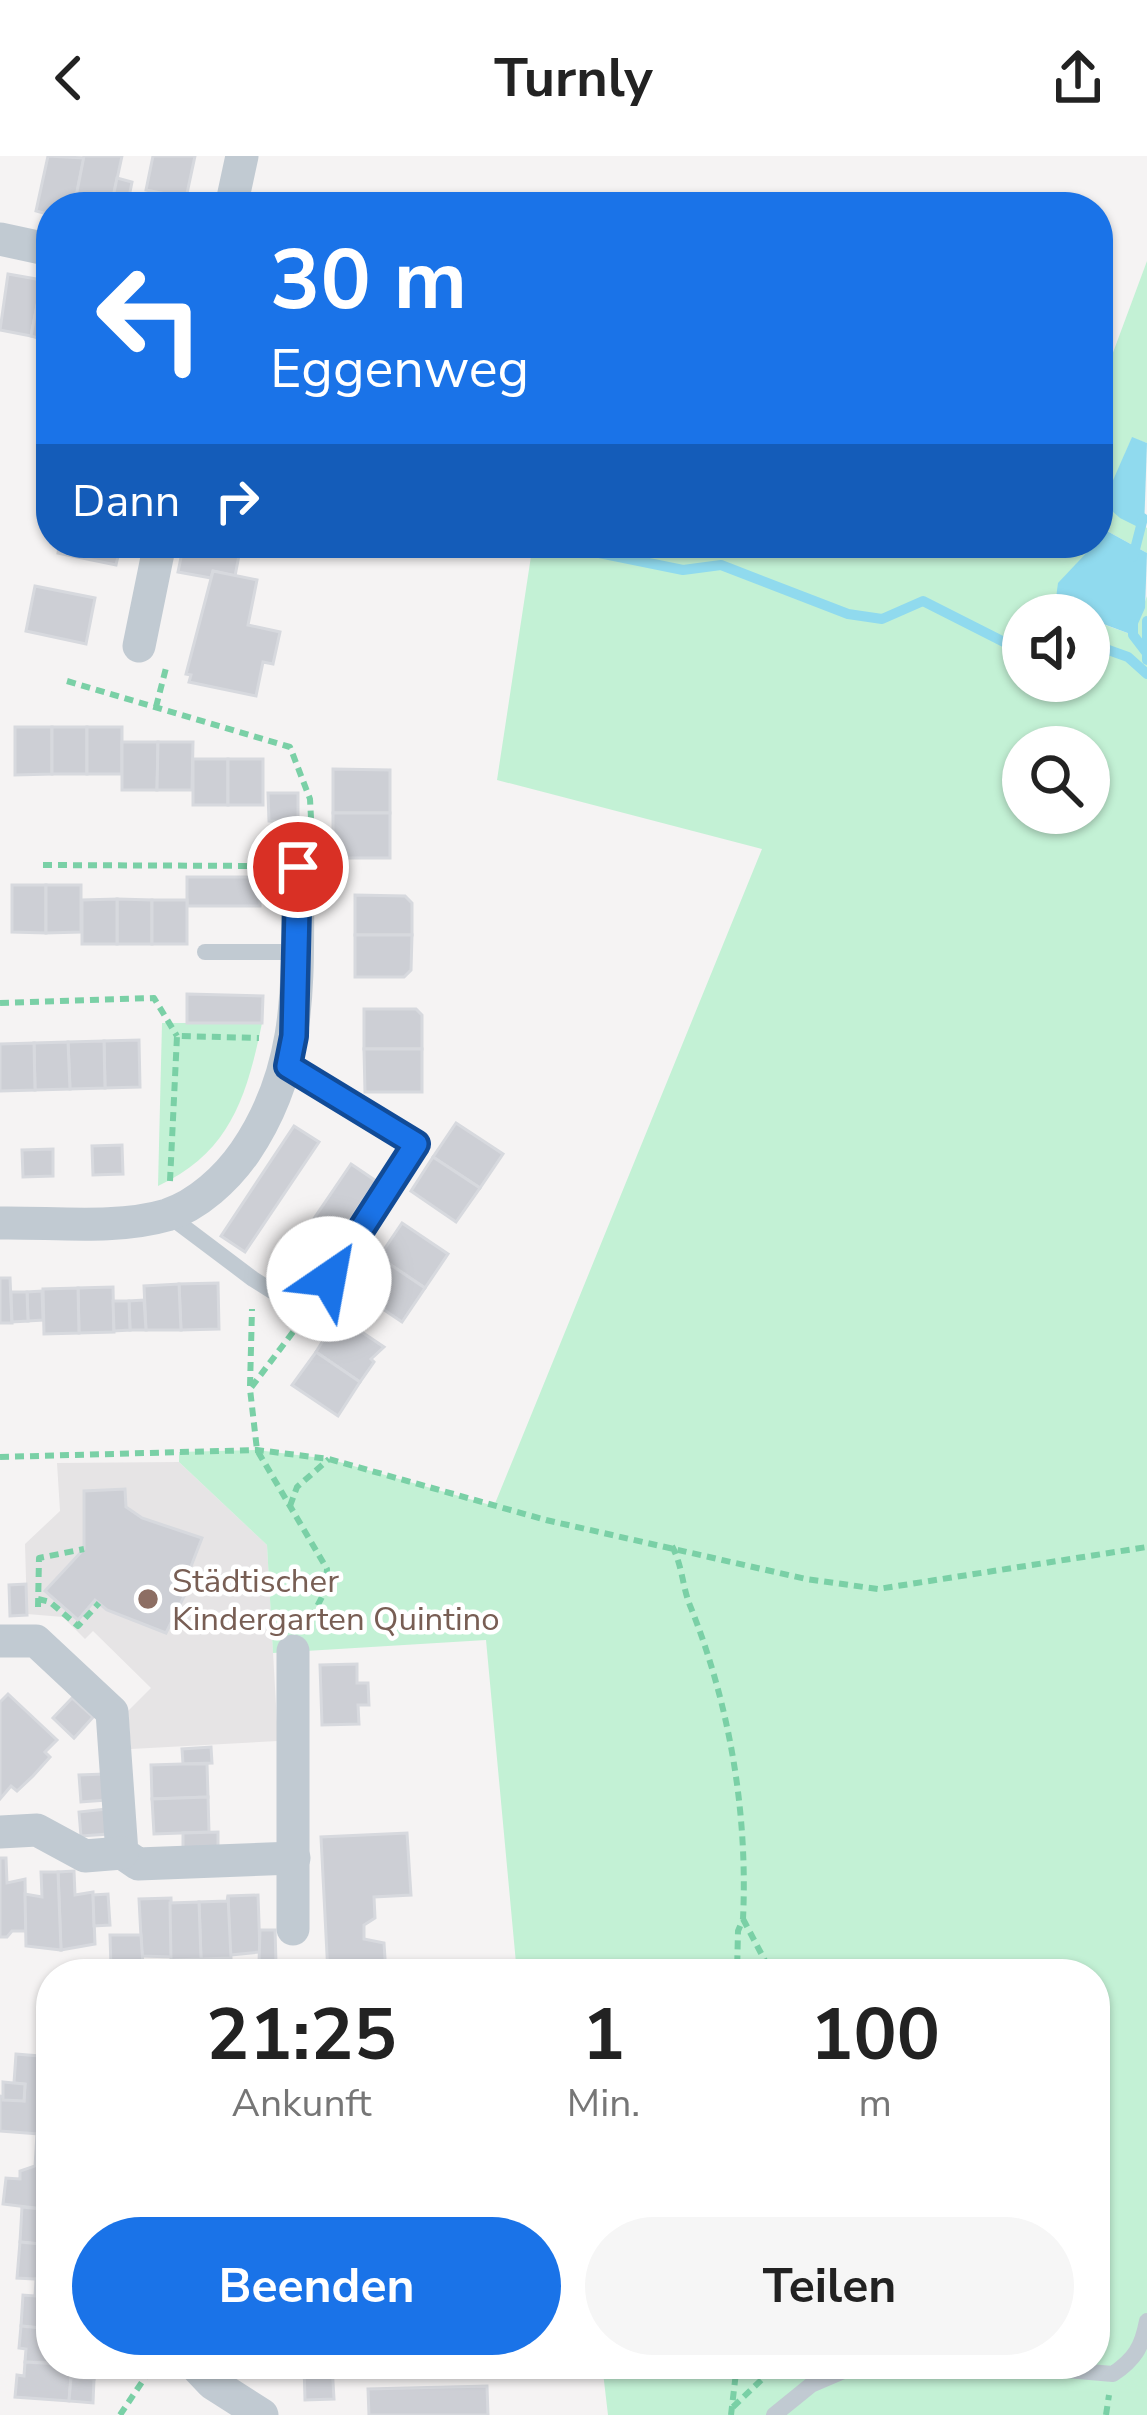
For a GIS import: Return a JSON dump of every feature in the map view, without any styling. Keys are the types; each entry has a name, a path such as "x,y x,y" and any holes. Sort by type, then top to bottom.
{"street":[{"path":"234,192 242,156"},
{"path":"0,239 36,247"},
{"path":"139,646 157,558"},
{"path":"0,1223 168,1214 209,1190 241,1158 267,1118 288,1066 294,1036 298,867"},
{"path":"0,1641 36,1641 112,1712 122,1853"},
{"path":"293,1652 293,1929"},
{"path":"0,1832 37,1830 85,1856 122,1853 138,1864 294,1858"},
{"path":"208,2379 262,2415"}],"lane":[{"path":"205,952 296,952"},
{"path":"168,1214 253,1279 307,1313 416,1144 288,1066"},
{"path":"1110,2374 1133,2360 1143,2344 1147,2321"},
{"path":"774,2415 825,2379"}],"path":[{"path":"43,865 314,866 310,799 290,747 67,681"},
{"path":"0,1003 154,998 177,1036 168,1214"},
{"path":"177,1036 246,1039"},
{"path":"253,1279 250,1389 257,1450 328,1569 325,1591 293,1652"},
{"path":"250,1389 307,1313"},
{"path":"0,1457 257,1450 329,1459 546,1520 806,1579 878,1589 1147,1547"},
{"path":"290,1506 297,1487 329,1459"},
{"path":"672,1546 684,1569 688,1602 703,1634 745,1830 738,1959"},
{"path":"36,1641 39,1558 84,1550"},
{"path":"38,1599 50,1602 78,1626 99,1603"},
{"path":"743,1919 764,1959"},
{"path":"120,2415 144,2379"},
{"path":"732,2411 735,2379"},
{"path":"732,2411 763,2379"}],"shaded area":[{"name":"Städtischer Kindergarten Quintino","path":"179,1462 267,1545 278,1741 131,1749 128,1711 151,1688 93,1631 85,1639 63,1617 27,1614 25,1544 60,1511 57,1463"}],"green space":[{"path":"1147,261 1147,443 1132,438 1113,482 1113,353"},
{"path":"1113,508 1147,528 1147,553 1113,534"},
{"path":"531,558 1082,558 1058,584 1062,594 1002,594 1002,702 1110,702 1110,627 1133,635 1147,596 1147,2415 608,2415 604,2379 1110,2379 1110,1959 516,1959 486,1640 273,1653 267,1545 179,1462 179,1452 257,1450 329,1459 494,1506 762,849 497,780"},
{"path":"162,1023 262,1023 250,1075 219,1139 183,1173 158,1186"}],"water":[{"path":"1132,437 1147,443 1144,530 1113,512 1113,480"},
{"path":"1113,534 1147,553 1145,608 1133,635 1110,626 1110,594 1057,594 1058,583 1082,558 1113,558"}],"building":[{"path":"48,156 84,158 77,192 40,192"},
{"path":"84,156 122,156 114,192 77,192"},
{"path":"153,156 195,156 187,192 146,190"},
{"path":"117,178 132,182 130,192 114,192"},
{"path":"8,274 36,279 31,336 0,330"},
{"path":"82,558 118,558 116,565"},
{"path":"181,558 238,558 235,576 213,571 211,578 178,572"},
{"path":"213,571 257,580 248,625 280,632 273,664 263,662 256,696 189,682 191,675 186,674"},
{"path":"35,586 95,598 86,644 26,631"},
{"path":"15,727 52,727 52,774 15,775"},
{"path":"52,727 87,727 87,774 52,774"},
{"path":"87,727 122,727 122,774 87,774"},
{"path":"122,742 158,742 157,790 122,790"},
{"path":"158,742 193,742 192,790 157,790"},
{"path":"193,759 228,759 228,805 193,805"},
{"path":"228,759 263,759 263,805 228,805"},
{"path":"333,769 390,770 390,813 333,813"},
{"path":"268,793 298,793 298,822 269,821"},
{"path":"333,813 390,813 390,858 333,858"},
{"path":"187,877 260,877 260,906 187,906"},
{"path":"12,885 46,885 46,933 12,932"},
{"path":"46,885 81,885 81,932 46,933"},
{"path":"355,895 405,896 412,903 412,935 355,935"},
{"path":"117,899 152,900 152,944 117,944"},
{"path":"117,899 117,944 82,944 82,900"},
{"path":"152,900 187,900 187,944 152,944"},
{"path":"355,935 412,935 411,970 404,977 355,977"},
{"path":"187,994 263,996 262,1023 187,1023"},
{"path":"364,1009 416,1009 422,1015 422,1049 364,1049"},
{"path":"139,1040 140,1087 105,1088 104,1041"},
{"path":"104,1041 105,1088 70,1089 68,1042"},
{"path":"68,1042 70,1089 35,1090 34,1043"},
{"path":"34,1043 35,1090 0,1091 0,1044"},
{"path":"364,1049 422,1049 422,1092 365,1092"},
{"path":"456,1123 503,1154 480,1188 433,1157"},
{"path":"294,1126 319,1142 245,1252 221,1236"},
{"path":"122,1145 123,1174 93,1175 92,1146"},
{"path":"53,1149 53,1176 23,1177 22,1150"},
{"path":"433,1157 480,1188 456,1222 411,1191"},
{"path":"351,1164 376,1181 302,1290 277,1273"},
{"path":"402,1223 448,1254 425,1288 379,1257"},
{"path":"379,1257 425,1288 402,1322 356,1291"},
{"path":"0,1278 10,1278 12,1323 0,1323"},
{"path":"218,1283 219,1329 181,1330 179,1284"},
{"path":"179,1284 181,1330 146,1330 144,1286"},
{"path":"113,1287 114,1332 79,1333 78,1288"},
{"path":"78,1288 79,1333 44,1334 43,1289"},
{"path":"42,1291 43,1320 28,1321 27,1292"},
{"path":"11,1292 27,1292 28,1321 12,1322"},
{"path":"144,1300 146,1330 130,1330 129,1301"},
{"path":"113,1301 129,1301 130,1330 114,1331"},
{"path":"338,1316 384,1347 371,1359 374,1362 360,1382 316,1352"},
{"path":"316,1352 360,1382 338,1416 292,1385"},
{"path":"125,1489 126,1507 142,1518 202,1538 190,1569 196,1572 166,1633 107,1610 95,1600 78,1620 45,1591 84,1549 84,1491"},
{"path":"26,1584 27,1615 10,1616 9,1585"},
{"path":"357,1664 357,1683 368,1683 369,1705 358,1705 359,1724 322,1725 320,1665"},
{"path":"8,1694 57,1740 45,1752 50,1757 33,1776 17,1791 11,1786 0,1799 0,1702"},
{"path":"72,1698 93,1717 74,1738 53,1718"},
{"path":"211,1747 212,1763 183,1764 182,1749"},
{"path":"207,1764 208,1797 152,1799 151,1765"},
{"path":"105,1774 106,1800 81,1802 79,1775"},
{"path":"208,1797 209,1832 154,1834 152,1799"},
{"path":"107,1809 109,1834 81,1836 79,1812"},
{"path":"218,1832 218,1847 183,1848 183,1833"},
{"path":"407,1833 411,1895 374,1897 375,1918 364,1925 364,1939 384,1943 385,1959 327,1959 321,1837"},
{"path":"0,1858 6,1858 7,1883 25,1879 26,1931 12,1931 7,1937 0,1937"},
{"path":"74,1871 75,1895 93,1892 95,1944 61,1950 58,1872"},
{"path":"41,1872 58,1872 61,1950 26,1946 25,1894 42,1897"},
{"path":"108,1894 110,1925 94,1926 93,1895"},
{"path":"258,1895 260,1952 230,1955 228,1896"},
{"path":"228,1896 231,1958 201,1959 199,1902 227,1901"},
{"path":"171,1898 172,1957 142,1956 139,1899"},
{"path":"199,1902 201,1959 171,1959 170,1903"},
{"path":"260,1930 275,1930 276,1959 259,1959"},
{"path":"110,1935 141,1935 143,1959 111,1959"},
{"path":"16,2054 36,2056 36,2134 0,2131 0,2096 24,2101 25,2084 14,2083"},
{"path":"3,2082 25,2084 24,2101 3,2100"},
{"path":"36,2150 36,2208 3,2204 6,2178 20,2179 20,2171 35,2166"},
{"path":"22,2207 36,2208 36,2244 20,2242"},
{"path":"20,2242 36,2244 36,2279 17,2278"},
{"path":"36,2279 36,2328 21,2326 23,2295 35,2296"},
{"path":"21,2326 36,2328 36,2362 25,2362 26,2349 19,2348"},
{"path":"25,2362 36,2363 36,2379 71,2379 69,2401 15,2397 17,2375 24,2376"},
{"path":"71,2379 94,2379 93,2403 69,2401"},
{"path":"304,2379 333,2379 334,2399 305,2400"},
{"path":"487,2386 488,2415 369,2415 368,2389"}],"waterway":[{"path":"1133,557 1143,518"},
{"path":"624,558 683,570 721,565 848,614 882,619 923,601 1002,641"},
{"path":"1147,621 1147,660"},
{"path":"1133,624 1133,635 1146,652"},
{"path":"1110,651 1128,657 1147,674"}],"place":[{"name":"Städtischer Kindergarten Quintino","path":"148,1599"}],"route":[{"path":"298,867 294,1036 288,1066 416,1144 329,1279"}]}
